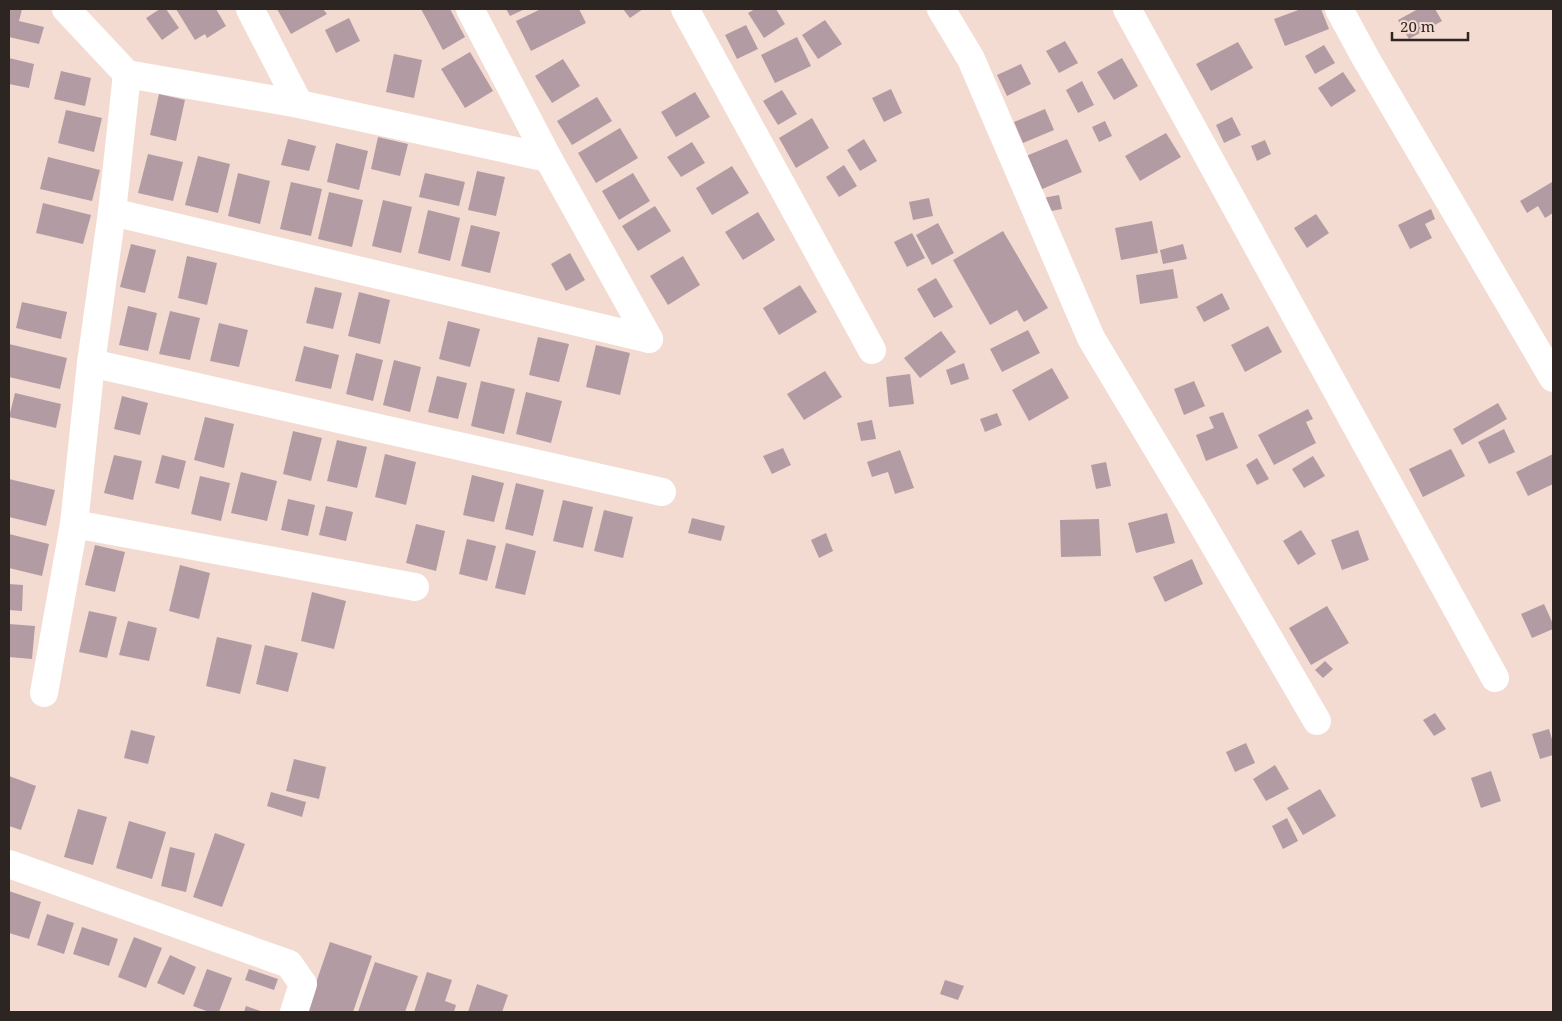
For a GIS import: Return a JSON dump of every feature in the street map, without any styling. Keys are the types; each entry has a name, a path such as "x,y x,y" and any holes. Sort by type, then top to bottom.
{"street":[{"path":"66,9 127,74 299,104 548,158"},
{"path":"250,9 299,104"},
{"path":"112,212 649,339 548,158 470,9"},
{"path":"686,9 872,350"},
{"path":"941,9 972,59 1091,338 1317,721"},
{"path":"1127,9 1495,678"},
{"path":"1340,9 1370,65 1553,378"},
{"path":"44,693 74,524 91,363 112,212 127,74"},
{"path":"91,363 662,492"},
{"path":"74,524 415,588"},
{"path":"9,864 290,964 303,984 294,1012"}],"building":[{"path":"9,9 22,9 19,21 44,27 39,44 9,37"},
{"path":"160,9 166,9 179,28 162,40 146,18"},
{"path":"176,9 216,9 226,26 207,38 205,34 195,40"},
{"path":"277,9 323,9 327,14 291,34"},
{"path":"421,9 450,9 465,37 443,50"},
{"path":"506,9 525,9 510,16"},
{"path":"541,9 579,9 586,23 531,51 516,21"},
{"path":"623,9 643,9 630,18"},
{"path":"755,9 776,9 785,24 764,38 748,13"},
{"path":"1301,9 1321,9 1329,29 1285,46 1274,19"},
{"path":"1418,9 1435,9 1442,21 1409,39 1398,20"},
{"path":"349,18 360,41 336,53 325,30"},
{"path":"825,20 842,44 818,59 802,35"},
{"path":"746,25 758,49 737,59 725,35"},
{"path":"797,37 811,66 775,83 761,55"},
{"path":"1065,41 1078,63 1059,73 1046,51"},
{"path":"1238,42 1253,68 1211,91 1196,64"},
{"path":"1324,45 1335,63 1315,74 1305,56"},
{"path":"470,52 493,91 465,108 441,69"},
{"path":"394,54 422,60 414,98 386,92"},
{"path":"9,58 34,64 29,88 9,84"},
{"path":"1122,58 1138,86 1114,100 1097,72"},
{"path":"563,59 580,86 552,103 535,76"},
{"path":"1021,64 1031,84 1007,96 997,75"},
{"path":"61,71 91,78 85,106 54,99"},
{"path":"1343,72 1356,91 1331,107 1318,88"},
{"path":"1082,81 1094,105 1078,113 1066,90"},
{"path":"891,89 902,113 884,122 872,98"},
{"path":"782,90 797,114 778,125 763,101"},
{"path":"695,92 710,117 676,137 661,112"},
{"path":"159,94 185,100 176,141 150,135"},
{"path":"597,97 612,121 572,145 557,121"},
{"path":"1045,109 1054,130 1023,143 1014,122"},
{"path":"66,110 102,118 94,152 58,143"},
{"path":"1232,117 1241,135 1224,143 1216,125"},
{"path":"812,118 829,148 796,168 779,138"},
{"path":"1105,121 1112,136 1099,142 1092,127"},
{"path":"620,128 638,158 596,183 578,153"},
{"path":"1166,133 1181,157 1140,181 1125,156"},
{"path":"378,137 408,144 400,176 371,169"},
{"path":"288,139 316,146 309,171 281,165"},
{"path":"864,139 877,161 860,171 847,150"},
{"path":"1067,139 1082,172 1033,193 1019,159"},
{"path":"1265,140 1271,154 1257,161 1251,146"},
{"path":"692,142 705,163 681,177 667,157"},
{"path":"336,143 368,151 359,190 327,182"},
{"path":"148,154 183,162 173,201 138,193"},
{"path":"198,156 230,164 218,213 185,205"},
{"path":"48,157 100,170 92,201 40,189"},
{"path":"844,165 857,186 839,197 826,177"},
{"path":"732,166 749,193 712,215 696,188"},
{"path":"477,171 505,177 496,216 468,210"},
{"path":"238,173 270,181 260,224 228,216"},
{"path":"425,173 465,182 459,206 419,197"},
{"path":"633,173 650,201 619,220 602,191"},
{"path":"291,182 322,189 311,236 280,229"},
{"path":"1552,182 1553,213 1545,218 1538,206 1527,213 1520,201"},
{"path":"329,192 363,200 352,247 318,239"},
{"path":"1059,195 1062,209 1046,212 1043,198"},
{"path":"929,198 933,216 913,220 909,202"},
{"path":"383,200 412,207 401,253 372,246"},
{"path":"43,203 91,215 83,244 36,233"},
{"path":"655,206 671,231 638,251 622,226"},
{"path":"1431,209 1435,219 1425,224 1432,238 1410,249 1398,225"},
{"path":"428,210 460,218 450,261 418,253"},
{"path":"758,212 775,240 743,260 725,232"},
{"path":"1316,214 1329,233 1307,248 1294,228"},
{"path":"1152,221 1158,253 1121,260 1115,228"},
{"path":"938,223 954,253 932,265 916,235"},
{"path":"471,225 500,232 490,273 461,266"},
{"path":"1003,231 1048,308 1024,322 1017,310 990,325 953,260"},
{"path":"912,233 925,258 907,267 894,242"},
{"path":"131,244 156,250 145,293 120,287"},
{"path":"1183,244 1187,259 1163,264 1160,250"},
{"path":"570,253 585,280 566,291 551,264"},
{"path":"187,256 217,263 207,305 178,298"},
{"path":"683,256 700,285 668,305 650,276"},
{"path":"1173,269 1178,298 1140,304 1136,275"},
{"path":"936,278 953,307 934,318 917,289"},
{"path":"800,285 817,312 779,335 763,308"},
{"path":"315,287 342,293 333,329 306,323"},
{"path":"359,292 390,300 380,344 348,336"},
{"path":"1222,293 1230,309 1204,322 1196,307"},
{"path":"22,302 67,312 61,339 16,328"},
{"path":"128,306 157,313 148,351 119,345"},
{"path":"170,311 200,318 190,360 159,354"},
{"path":"448,321 480,329 470,367 439,359"},
{"path":"219,323 248,330 239,367 210,361"},
{"path":"1268,326 1282,352 1245,372 1231,345"},
{"path":"1028,330 1040,353 1002,372 990,349"},
{"path":"941,331 956,352 920,378 904,358"},
{"path":"538,337 569,344 559,382 529,375"},
{"path":"9,344 67,358 60,389 9,377"},
{"path":"596,345 630,353 620,395 586,387"},
{"path":"304,346 339,355 331,389 295,381"},
{"path":"356,353 383,360 373,401 346,394"},
{"path":"394,360 421,367 410,412 383,405"},
{"path":"964,363 969,379 951,385 946,370"},
{"path":"1052,368 1069,398 1029,421 1012,390"},
{"path":"825,371 842,397 804,420 787,394"},
{"path":"910,374 914,404 889,407 886,377"},
{"path":"437,376 467,383 458,419 428,412"},
{"path":"481,381 515,389 504,434 471,426"},
{"path":"1194,381 1205,406 1184,415 1174,389"},
{"path":"526,392 562,401 551,443 516,434"},
{"path":"15,393 61,404 56,428 9,417"},
{"path":"122,396 148,403 140,435 114,429"},
{"path":"1498,403 1507,419 1462,445 1453,429"},
{"path":"1308,409 1313,419 1306,422 1316,443 1274,465 1258,435"},
{"path":"1223,412 1238,448 1206,461 1196,435 1214,428 1209,417"},
{"path":"997,413 1002,425 985,432 980,419"},
{"path":"205,417 234,424 224,468 194,460"},
{"path":"872,420 876,439 861,441 857,423"},
{"path":"1504,429 1515,452 1489,464 1478,442"},
{"path":"293,431 322,438 311,481 283,474"},
{"path":"337,440 367,447 357,488 327,481"},
{"path":"783,448 791,465 772,474 763,456"},
{"path":"1451,449 1465,476 1423,497 1409,469"},
{"path":"900,450 914,488 895,494 888,472 872,477 867,462"},
{"path":"385,454 416,462 406,505 375,497"},
{"path":"1553,454 1553,484 1528,496 1516,472"},
{"path":"114,455 142,461 133,500 104,493"},
{"path":"162,455 186,461 179,489 155,483"},
{"path":"1313,456 1325,476 1304,488 1292,469"},
{"path":"1257,458 1269,479 1257,485 1246,465"},
{"path":"1106,462 1111,486 1096,489 1091,465"},
{"path":"241,472 277,481 267,521 231,513"},
{"path":"472,475 504,483 494,522 463,515"},
{"path":"200,476 230,483 221,521 191,514"},
{"path":"9,479 55,490 46,526 9,517"},
{"path":"516,483 544,490 533,536 505,529"},
{"path":"288,499 315,505 308,536 281,530"},
{"path":"563,500 593,507 583,548 553,541"},
{"path":"326,506 353,512 346,541 319,535"},
{"path":"604,510 633,517 623,558 594,551"},
{"path":"1167,513 1175,543 1136,553 1128,523"},
{"path":"692,518 725,526 721,541 688,533"},
{"path":"1099,519 1101,556 1061,557 1060,520"},
{"path":"416,524 445,531 436,571 406,563"},
{"path":"1301,530 1316,554 1298,565 1283,541"},
{"path":"1358,530 1369,560 1342,570 1331,540"},
{"path":"826,533 833,551 819,558 811,540"},
{"path":"9,534 49,544 42,576 9,568"},
{"path":"467,539 496,546 487,581 459,574"},
{"path":"506,543 536,551 525,595 495,588"},
{"path":"95,545 125,552 115,592 85,585"},
{"path":"1192,559 1203,584 1165,602 1153,577"},
{"path":"180,565 210,573 199,619 169,611"},
{"path":"9,584 23,585 22,611 9,610"},
{"path":"312,592 346,601 334,649 301,641"},
{"path":"1544,604 1553,624 1553,629 1532,638 1521,614"},
{"path":"1327,606 1349,643 1311,665 1289,628"},
{"path":"89,611 117,617 107,658 79,652"},
{"path":"128,621 157,628 149,661 119,655"},
{"path":"9,624 35,626 32,659 9,657"},
{"path":"217,637 252,645 240,694 206,686"},
{"path":"265,645 298,653 288,692 256,684"},
{"path":"1325,661 1333,669 1323,678 1315,670"},
{"path":"1435,713 1446,729 1434,736 1423,720"},
{"path":"1549,729 1553,743 1553,755 1540,759 1532,734"},
{"path":"131,730 155,736 148,764 124,758"},
{"path":"1246,743 1255,763 1235,772 1226,752"},
{"path":"294,759 326,767 319,799 286,791"},
{"path":"1275,765 1289,789 1266,801 1253,779"},
{"path":"1491,771 1501,801 1481,808 1471,778"},
{"path":"9,776 36,786 21,830 9,826"},
{"path":"1320,789 1336,816 1303,835 1287,808"},
{"path":"271,792 306,802 302,817 267,806"},
{"path":"78,809 107,817 93,865 64,857"},
{"path":"1287,818 1298,841 1283,849 1272,826"},
{"path":"129,821 166,832 152,879 116,868"},
{"path":"215,833 245,844 222,907 193,897"},
{"path":"170,847 195,853 186,892 161,886"},
{"path":"9,891 41,902 29,939 9,933"},
{"path":"47,914 74,923 64,954 37,945"},
{"path":"82,927 118,939 109,966 73,954"},
{"path":"134,937 162,948 146,988 118,977"},
{"path":"330,942 372,956 353,1012 306,1012"},
{"path":"170,955 196,967 184,995 157,983"},
{"path":"375,962 418,976 405,1012 358,1012"},
{"path":"207,969 232,978 219,1012 209,1012 193,1006"},
{"path":"249,969 278,979 274,990 245,980"},
{"path":"427,972 452,980 445,1001 456,1005 454,1012 414,1012"},
{"path":"945,980 964,986 958,1000 940,994"},
{"path":"477,984 508,995 502,1012 468,1012"},
{"path":"246,1006 263,1012 244,1012"}]}
